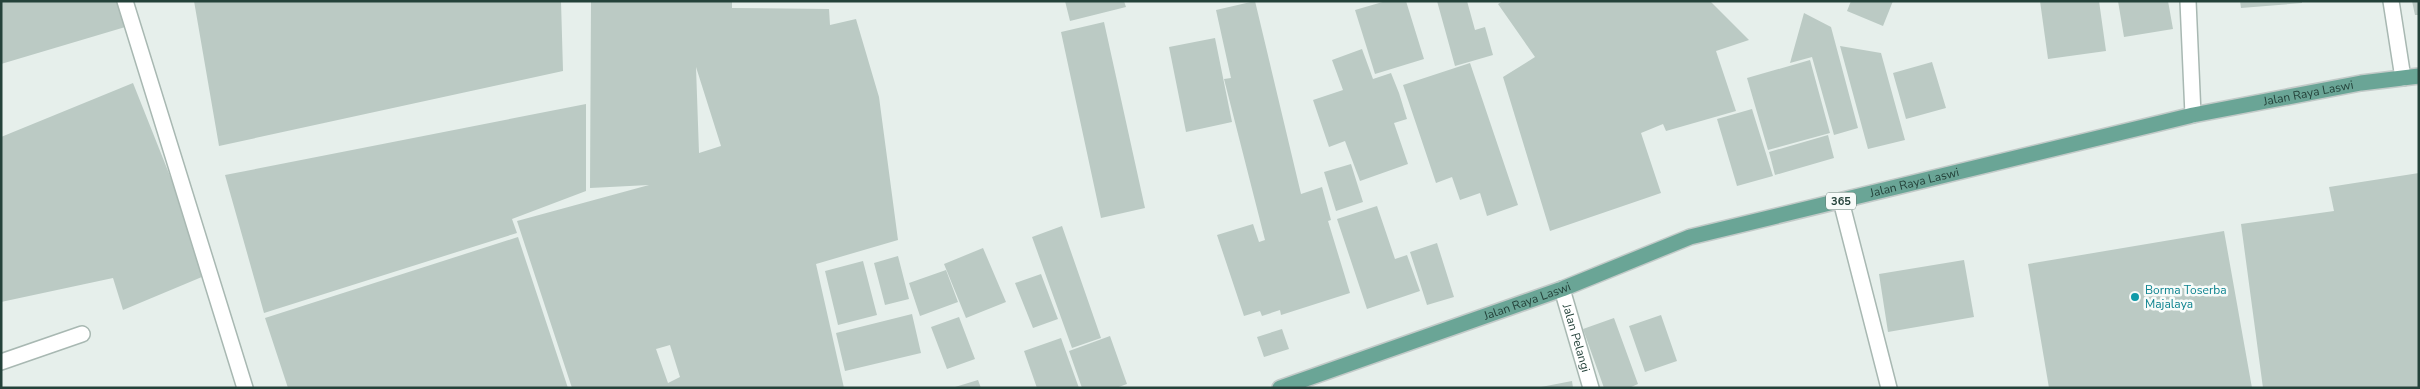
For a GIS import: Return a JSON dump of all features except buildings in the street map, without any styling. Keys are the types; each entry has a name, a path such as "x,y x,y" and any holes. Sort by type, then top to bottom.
{"main road":[{"name":"Jalan Raya Laswi","path":"1280,388 1562,289 1690,237 2194,115 2361,84 2419,76"}],"street":[{"path":"125,1 245,388"},
{"path":"2188,1 2194,115"},
{"path":"2391,1 2403,78"},
{"path":"1842,201 1889,388"},
{"name":"Jalan Pelangi","path":"1562,289 1591,388"},
{"path":"1,362 82,334"}],"place":[{"name":"Borma Toserba Majalaya","path":"2135,297"}]}
